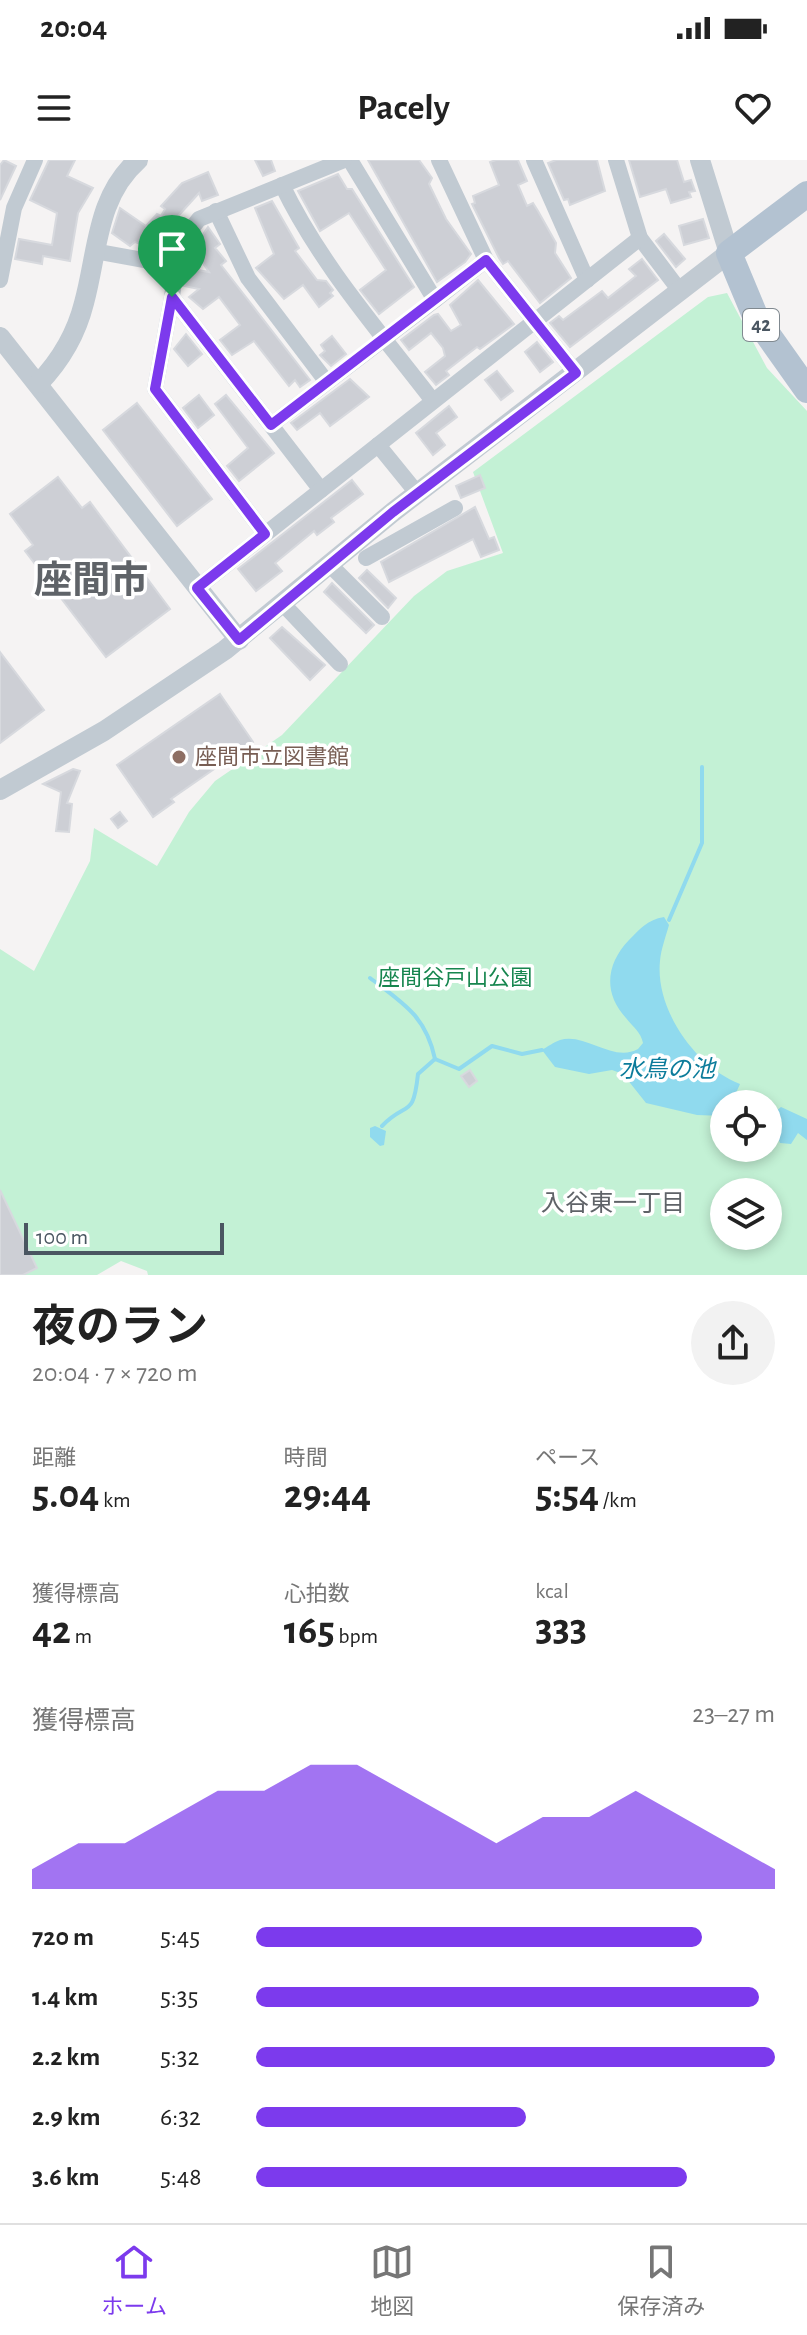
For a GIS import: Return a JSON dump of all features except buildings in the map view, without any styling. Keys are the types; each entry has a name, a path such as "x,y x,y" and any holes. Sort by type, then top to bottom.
{"main road":[{"path":"729,253 807,194"},
{"name":"42","path":"729,253 756,318 807,390"}],"street":[{"path":"0,280 14,208 35,160"},
{"path":"39,383 57,364 75,332 111,194 138,160"},
{"path":"265,534 155,389 176,266 185,237 199,219 347,160 435,300"},
{"path":"439,160 486,260 576,373"},
{"path":"534,160 587,280"},
{"path":"616,160 640,238 680,291"},
{"path":"0,790 104,731 239,640 417,493 729,253 700,160"},
{"path":"282,185 301,224 433,401"},
{"path":"216,211 248,278 326,381"},
{"path":"197,588 640,238"},
{"path":"94,251 176,266"},
{"path":"271,425 486,260"},
{"path":"172,297 321,490"},
{"path":"0,337 239,640"},
{"path":"378,445 417,493"},
{"path":"366,558 455,508"},
{"path":"393,512 409,532"},
{"path":"330,565 382,617"},
{"path":"283,604 340,664"}],"green space":[{"name":"座間谷戸山公園","path":"727,293 767,368 807,411 807,1275 148,1275 147,1271 121,1261 97,1275 0,1275 0,949 34,971 90,861 94,828 157,866 189,812 215,781 282,735 414,596 447,571 503,553 473,472 708,297"}],"water":[{"name":"水鳥の池","path":"664,917 669,925 661,956 660,980 672,1017 694,1051 724,1076 740,1084 737,1090 710,1090 710,1115 646,1103 623,1074 612,1070 589,1074 555,1067 542,1050 558,1041 570,1039 619,1052 638,1049 643,1043 614,999 610,979 621,949 637,932"},
{"path":"782,1107 807,1119 807,1140 798,1133 791,1144 782,1143"},
{"path":"375,1126 386,1131 384,1145 380,1146 370,1137 370,1128"}],"waterway":[{"path":"669,920 702,843 702,767"},
{"path":"370,978 412,1012 426,1032 435,1059"},
{"path":"382,1126 408,1108 414,1098 418,1074 435,1059 459,1069 492,1046 522,1054 542,1050"}],"place":[{"name":"座間市立図書館","path":"179,757"}],"district":[{"name":"座間市","path":"91,582"},
{"name":"入谷東一丁目","path":"613,1204"}],"route":[{"path":"486,260 576,373 393,512 239,640 197,588 265,534 155,389 172,297 271,425 486,260"}]}
